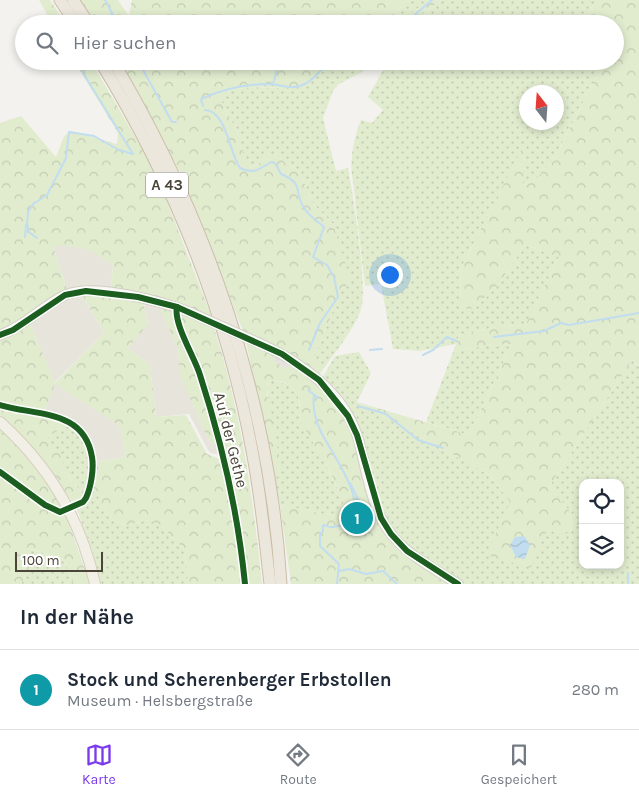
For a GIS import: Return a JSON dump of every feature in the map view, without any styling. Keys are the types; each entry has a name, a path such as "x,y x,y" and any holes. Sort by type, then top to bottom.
{"highway":[{"path":"60,0 70,15"},
{"path":"73,0 83,15"},
{"name":"A 43","path":"105,70 145,138 172,196 218,317 239,389 254,457 270,584"},
{"name":"A 43","path":"118,70 154,134 180,187 224,299 242,359 261,443 281,584"}],"main road":[{"path":"0,422 32,452 70,508 89,557 95,584"}],"street":[{"path":"0,335 13,330 58,300 75,292 86,291 131,296 178,307 259,343 309,371 340,405 357,435 380,518 391,534 407,551 458,584"},
{"name":"Auf der Gethe","path":"178,307 178,319 198,369 211,410 237,519 244,584"},
{"path":"0,405 16,410 54,416 70,423 89,442 92,461 88,495 83,502 70,508 55,511 0,472"}],"shaded area":[{"path":"53,246 76,246 94,251 113,265 111,289 84,287 67,289"},
{"path":"81,294 104,333 54,383 30,323 65,299"},
{"path":"143,300 158,304 178,349 181,376 209,441 219,448 220,455 211,453 208,450 189,414 156,417 150,365 128,348 148,323"},
{"path":"274,353 292,363 286,369 274,361"},
{"path":"54,383 117,423 121,432 125,457 94,462 91,441 80,428 44,413"}],"green space":[{"path":"39,0 50,0 60,15 47,15"},
{"path":"80,0 118,0 128,15 90,15"},
{"path":"132,0 407,0 394,15 129,15"},
{"path":"407,0 428,0 409,15 394,15"},
{"path":"428,0 442,0 419,15 409,15"},
{"path":"442,0 597,0 586,15 418,15"},
{"path":"597,0 639,0 639,365 632,360 549,487 579,524 566,534 547,530 531,568 486,555 510,502 490,475 357,402 469,435 512,344 484,346 453,352 459,335 505,325 525,326 559,257 525,245 498,285 473,309 460,306 461,268 524,145 523,185 534,181 553,161 599,70 624,70 624,15 586,15"},
{"path":"80,70 96,70 147,157 163,191 212,318 111,289 113,265 85,249 53,246 67,289 23,319 0,331 0,123 21,116 56,157 64,136 71,131 117,144 118,133"},
{"path":"124,70 324,70 309,82 295,87 241,88 231,91 222,97 222,102 240,138 245,164 248,167 257,165 272,153 299,171 314,205 333,224 351,281 341,291 313,360 319,366 318,377 272,344 243,331 180,172"},
{"path":"364,70 339,84 333,91 323,118 336,171 348,168 359,240 363,298 361,309 353,326 318,377 313,360 341,290 333,224 314,205 299,171 272,153 257,165 247,167 244,164 240,138 222,102 222,96 242,88 296,87 309,82 323,71"},
{"path":"383,70 599,70 553,161 534,181 522,185 524,146 461,268 460,306 473,309 498,285 525,245 559,257 525,326 505,325 459,335 456,344 420,351 393,349 381,284 365,286 351,167 352,151 361,120 372,123 383,110 368,97"},
{"path":"81,293 143,301 148,324 128,348 150,365 156,417 186,415 207,454 222,460 235,519 242,584 188,584 187,564 183,548 161,525 147,520 125,526 113,520 91,485 94,462 125,457 121,433 117,424 55,384 44,413 0,404 0,338 30,323 55,383 104,333"},
{"path":"158,304 214,328 232,391 245,454 262,584 246,584 222,450 209,441 180,376 178,349"},
{"path":"246,342 274,353 297,366 316,381 343,418 353,439 388,533 395,541 456,584 291,584 280,505 330,515 345,510 332,476 302,423 298,396 288,385 269,381 267,396 282,470 280,475 274,478"},
{"path":"512,344 469,435 426,422 453,352 484,346"},
{"path":"359,352 371,373 357,402 490,475 510,502 547,530 566,534 579,524 579,569 624,569 624,479 579,479 579,522 549,487 632,360 639,366 639,584 461,584 408,550 392,534 321,380 335,356"},
{"path":"273,380 289,385 298,394 301,420 342,498 345,511 330,515 280,505 272,460 267,411 269,381"},
{"path":"0,407 53,417 69,423 47,438 64,460 62,469 84,495 82,501 74,505 41,458 0,418"},
{"path":"69,423 89,443 91,462 84,495 62,469 47,438"},
{"path":"0,427 22,445 64,508 55,509 0,470"},
{"path":"0,473 55,514 65,512 90,584 74,584 64,559 28,548 30,569 21,584 0,584"},
{"path":"91,485 113,520 125,526 147,520 161,525 183,548 187,564 188,584 100,584 93,552 76,507"},
{"path":"27,548 64,559 74,584 21,584 30,569"}],"water":[{"path":"524,536 530,545 525,559 516,557 510,545 515,537"}],"waterway":[{"path":"105,0 113,15"},
{"path":"414,15 432,0"},
{"path":"37,238 29,232 27,224 28,212 33,204 47,195 66,158 69,132 94,136 119,150 133,154 83,73 84,70"},
{"path":"143,70 172,122 176,122"},
{"path":"273,84 277,70"},
{"path":"203,106 201,99 217,92 260,84 300,86 312,79 321,70"},
{"path":"205,110 212,112 223,125 240,168 252,171 271,162 275,163 281,174 296,185 299,197 306,211 324,227 313,257 327,265 334,277 338,297 320,323 309,350"},
{"path":"25,237 26,225"},
{"path":"494,337 544,331 561,323 569,325 639,313"},
{"path":"423,355 433,350 447,337 456,341"},
{"path":"370,350 382,349"},
{"path":"308,390 318,398"},
{"path":"314,395 314,410 321,432 348,480 355,506 352,517 344,525 332,527 323,525 323,532 320,533 320,546 339,564 337,584"},
{"path":"358,406 386,414 418,440 443,448"},
{"path":"350,483 358,499 356,516"},
{"path":"339,571 349,569 366,574 383,571 397,584"},
{"path":"628,573 628,583"}],"cycle path":[{"path":"0,335 13,330 65,295 86,291 138,297 177,307 282,354 319,380 348,416 357,435 381,518 391,534 407,551 458,584"},
{"path":"177,307 178,322 200,375 222,452 238,531 245,584"},
{"path":"0,405 56,417 69,422 79,430 87,441 93,467 91,483 86,498 83,502 60,512 45,505 0,472"}],"place":[{"name":"Stock und Scherenberger Erbstollen","path":"357,518"}]}
